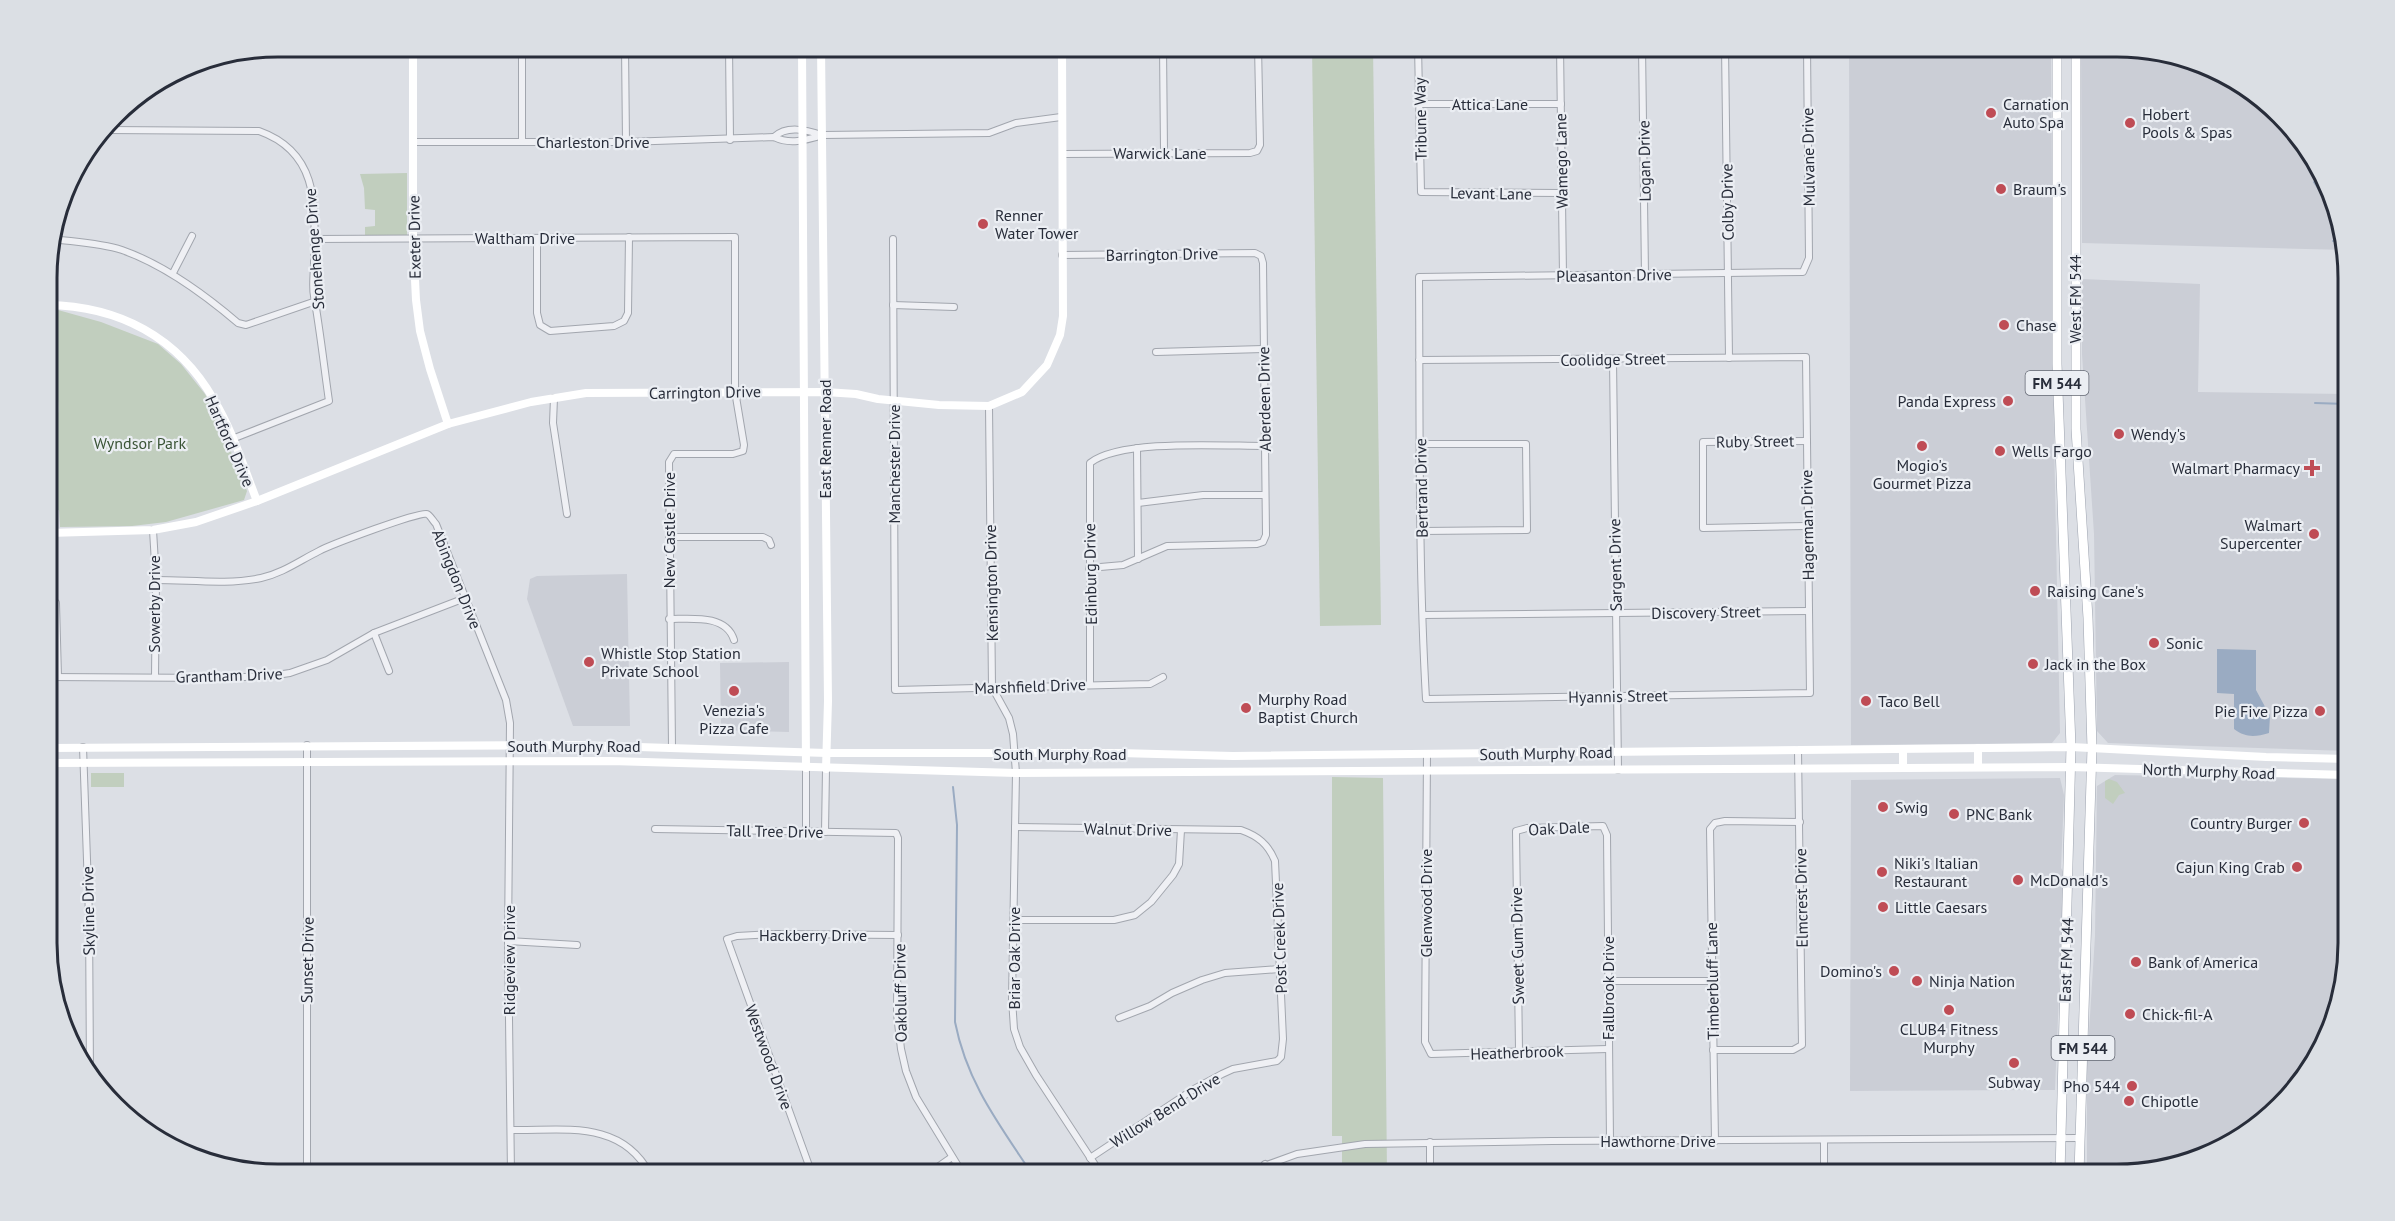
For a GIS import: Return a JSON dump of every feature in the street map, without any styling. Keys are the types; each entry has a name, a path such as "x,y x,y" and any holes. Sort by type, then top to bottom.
{"main road":[{"name":"Exeter Drive","path":"413,57 413,238 416,300 420,331 448,424"},
{"name":"East Renner Road","path":"802,57 806,768"},
{"name":"East Renner Road","path":"821,57 826,769"},
{"name":"Carrington Drive","path":"57,533 153,530 196,522 257,501 448,424 520,405 586,393 735,391 856,393 894,401 989,406 1022,392 1047,365 1060,335 1063,316 1062,57"},
{"name":"West FM 544","path":"2057,57 2056,364 2071,747"},
{"name":"West FM 544","path":"2076,57 2075,382 2088,618 2091,768"},
{"path":"2056,163 2076,162"},
{"path":"2056,282 2075,282"},
{"name":"Hartford Drive","path":"57,305 77,306 132,322 183,358 202,380 215,401 257,501"},
{"path":"2062,484 2079,484"},
{"name":"South Murphy Road","path":"57,748 307,745 672,747 827,753 1191,755 2071,747"},
{"name":"North Murphy Road","path":"2071,747 2338,759"},
{"name":"East FM 544","path":"2060,1164 2071,747"},
{"path":"1978,748 1978,767"},
{"path":"1903,749 1903,767"},
{"path":"1190,773 1191,755"},
{"path":"2280,758 2280,773"},
{"name":"South Murphy Road","path":"57,763 611,761 1016,773 2070,767"},
{"name":"North Murphy Road","path":"2070,767 2338,775"},
{"name":"East FM 544","path":"2079,1164 2091,768"},
{"path":"2068,916 2087,918"}],"street":[{"path":"522,57 522,142"},
{"path":"626,57 626,142"},
{"path":"729,57 730,140"},
{"path":"1163,57 1164,152"},
{"name":"Warwick Lane","path":"1063,154 1250,153 1257,151 1260,145 1258,57"},
{"name":"Tribune Way","path":"1418,57 1421,192"},
{"name":"Wamego Lane","path":"1560,57 1563,276"},
{"name":"Logan Drive","path":"1642,57 1645,275"},
{"name":"Colby Drive","path":"1725,57 1729,358"},
{"name":"Mulvane Drive","path":"1807,57 1807,267"},
{"name":"Attica Lane","path":"1420,104 1561,104"},
{"name":"Charleston Drive","path":"413,142 626,142 774,137 781,141 803,141 823,135 989,133 1017,123 1061,117"},
{"name":"Stonehenge Drive","path":"114,130 244,129 269,134 295,154 305,170 314,201 314,297 329,401 232,439"},
{"name":"Charleston Drive","path":"774,137 780,132 803,129 823,135"},
{"name":"Levant Lane","path":"1421,192 1562,193"},
{"path":"173,273 192,236"},
{"path":"537,238 537,313 540,325 550,331 614,326 624,321 628,313 629,237"},
{"name":"Waltham Drive","path":"314,239 735,237"},
{"name":"New Castle Drive","path":"672,747 669,462 674,454 733,454 743,451 735,391 735,237"},
{"name":"Manchester Drive","path":"893,239 895,690"},
{"path":"60,241 121,250 173,273 238,323 246,325 316,301"},
{"name":"Barrington Drive","path":"1062,255 1256,253 1261,256"},
{"name":"Aberdeen Drive","path":"1138,559 1167,546 1257,544 1263,542 1266,535 1261,256"},
{"name":"Pleasanton Drive","path":"1419,277 1803,272 1807,267"},
{"name":"Bertrand Drive","path":"1419,277 1426,699"},
{"path":"893,305 954,307"},
{"path":"1156,352 1263,349"},
{"name":"Coolidge Street","path":"1419,360 1806,357"},
{"name":"Hagerman Drive","path":"1806,357 1810,693"},
{"name":"Sargent Drive","path":"1613,359 1618,770"},
{"path":"554,398 554,423 567,514"},
{"name":"Kensington Drive","path":"989,406 992,687 1009,718 1015,754"},
{"name":"Ruby Street","path":"1807,441 1703,442 1703,528 1807,526"},
{"path":"1420,444 1526,444 1527,530 1422,531"},
{"path":"1089,568 1113,567 1138,559 1137,448 1264,446"},
{"name":"Edinburg Drive","path":"1090,684 1090,463 1113,452 1137,448"},
{"path":"1138,502 1203,495 1265,495"},
{"name":"Abingdon Drive","path":"156,580 242,581 262,578 277,574 337,542 424,513 428,514 436,524 506,700 510,723 510,746"},
{"name":"Sowerby Drive","path":"153,530 156,580 154,677"},
{"path":"669,537 763,537 769,540 771,545"},
{"name":"Grantham Drive","path":"58,677 245,677 290,673 327,660 374,633 465,598"},
{"name":"Discovery Street","path":"1423,615 1809,611"},
{"path":"669,619 715,621 727,628 734,640"},
{"path":"374,633 389,671"},
{"path":"57,640 58,677"},
{"name":"Marshfield Drive","path":"895,690 1150,684 1163,677"},
{"name":"Hyannis Street","path":"1426,699 1810,693"},
{"name":"Sunset Drive","path":"307,745 307,1164"},
{"name":"Ridgeview Drive","path":"510,746 508,941 512,1164"},
{"name":"Skyline Drive","path":"83,747 89,916 90,1058"},
{"name":"Elmcrest Drive","path":"1713,1050 1793,1050 1802,1045 1798,750"},
{"name":"Briar Oak Drive","path":"1015,754 1012,999 1014,1029 1020,1047 1036,1075 1094,1164"},
{"name":"Glenwood Drive","path":"1427,754 1425,1042 1430,1050"},
{"name":"East Renner Road","path":"806,768 806,832"},
{"name":"East Renner Road","path":"825,832 826,769"},
{"name":"Timberbluff Lane","path":"1715,1141 1710,829 1715,823 1725,821 1800,822"},
{"name":"Oak Dale","path":"1515,842 1515,831 1527,828 1603,826 1607,835"},
{"name":"Walnut Drive","path":"1015,827 1241,830"},
{"name":"Tall Tree Drive","path":"655,829 896,833"},
{"path":"1014,920 1114,920 1135,915 1151,902 1179,864 1181,830"},
{"name":"Post Creek Drive","path":"1241,830 1264,842 1275,861 1283,1053 1277,1061"},
{"name":"Oakbluff Drive","path":"896,833 898,837 897,1014 900,1049 916,1097 957,1164"},
{"name":"Fallbrook Drive","path":"1607,835 1610,1141"},
{"name":"Sweet Gum Drive","path":"1515,842 1519,1050"},
{"name":"Hackberry Drive","path":"727,939 775,934 898,935"},
{"name":"Westwood Drive","path":"727,939 808,1164"},
{"path":"508,941 577,945"},
{"path":"1119,1018 1150,1006 1202,980 1225,973 1280,969"},
{"path":"1608,981 1712,981"},
{"name":"Heatherbrook","path":"1430,1050 1431,1054 1436,1055 1519,1050 1608,1049"},
{"name":"Willow Bend Drive","path":"1090,1158 1222,1074 1233,1069 1277,1061"},
{"path":"512,1130 590,1131 608,1135 632,1150 644,1164"},
{"name":"Hawthorne Drive","path":"1265,1164 1297,1154 1334,1147 1430,1142 2079,1138"},
{"path":"1824,1141 1824,1164"},
{"path":"1430,1142 1430,1164"},
{"path":"942,1164 952,1157"}],"shaded area":[{"path":"1849,57 2051,57 2054,438 2060,733 2052,743 1851,745"},
{"path":"2081,57 2131,57 2160,61 2201,74 2240,94 2263,112 2301,155 2315,180 2326,207 2336,250 2082,243"},
{"path":"2082,279 2200,284 2198,392 2338,394 2338,751 2108,743 2097,731 2094,534 2082,354"},
{"name":"Whistle Stop Station Private School","path":"627,574 630,726 573,726 527,599 530,579 537,576"},
{"path":"789,662 789,732 721,730 720,663"},
{"path":"2115,775 2338,779 2338,957 2334,986 2315,1041 2301,1066 2283,1089 2240,1127 2188,1152 2160,1160 2131,1164 2087,1164 2087,1064 2095,936 2097,786"},
{"path":"2060,778 2064,795 2061,868 2064,873 2055,1090 1850,1091 1851,780"}],"green space":[{"path":"1312,57 1373,57 1381,625 1320,626"},
{"path":"407,173 407,235 365,236 365,227 375,226 375,210 365,209 364,188 360,174"},
{"name":"Wyndsor Park","path":"58,310 101,322 158,344 181,364 205,394 216,415 247,491 244,500 166,522 132,526 60,527 59,510 57,511"},
{"path":"91,773 124,773 124,787 91,787"},
{"path":"1332,777 1383,778 1387,1164 1342,1164 1342,1136 1332,1136"},
{"path":"2109,779 2117,782 2125,793 2119,795 2113,804 2105,798 2105,781"}],"water":[{"path":"2217,649 2256,650 2256,690 2270,716 2269,733 2251,736 2234,729 2234,694 2217,693"}],"waterway":[{"path":"2314,182 2319,190"},
{"path":"2315,403 2338,404"},
{"path":"953,787 957,825 955,1022 960,1044 976,1084 996,1120 1025,1164"}],"place":[{"name":"Carnation Auto Spa","path":"1991,113"},
{"name":"Hobert Pools & Spas","path":"2130,123"},
{"name":"Braum's","path":"2001,189"},
{"name":"Renner Water Tower","path":"983,224"},
{"name":"Chase","path":"2004,325"},
{"name":"Panda Express","path":"2008,401"},
{"name":"Wendy's","path":"2119,434"},
{"name":"Mogio's Gourmet Pizza","path":"1922,446"},
{"name":"Wells Fargo","path":"2000,451"},
{"name":"Walmart Pharmacy","path":"2312,468"},
{"name":"Walmart Supercenter","path":"2314,534"},
{"name":"Raising Cane's","path":"2035,591"},
{"name":"Sonic","path":"2154,643"},
{"name":"Whistle Stop Station Private School","path":"589,662"},
{"name":"Jack in the Box","path":"2033,664"},
{"name":"Venezia's Pizza Cafe","path":"734,691"},
{"name":"Taco Bell","path":"1866,701"},
{"name":"Murphy Road Baptist Church","path":"1246,708"},
{"name":"Pie Five Pizza","path":"2320,711"},
{"name":"Swig","path":"1883,807"},
{"name":"PNC Bank","path":"1954,814"},
{"name":"Country Burger","path":"2304,823"},
{"name":"Cajun King Crab","path":"2297,867"},
{"name":"Niki's Italian Restaurant","path":"1882,872"},
{"name":"McDonald's","path":"2018,880"},
{"name":"Little Caesars","path":"1883,907"},
{"name":"Bank of America","path":"2136,962"},
{"name":"Domino's","path":"1894,971"},
{"name":"Ninja Nation","path":"1917,981"},
{"name":"CLUB4 Fitness Murphy","path":"1949,1010"},
{"name":"Chick-fil-A","path":"2130,1014"},
{"name":"Subway","path":"2014,1063"},
{"name":"Pho 544","path":"2132,1086"},
{"name":"Chipotle","path":"2129,1101"}]}
